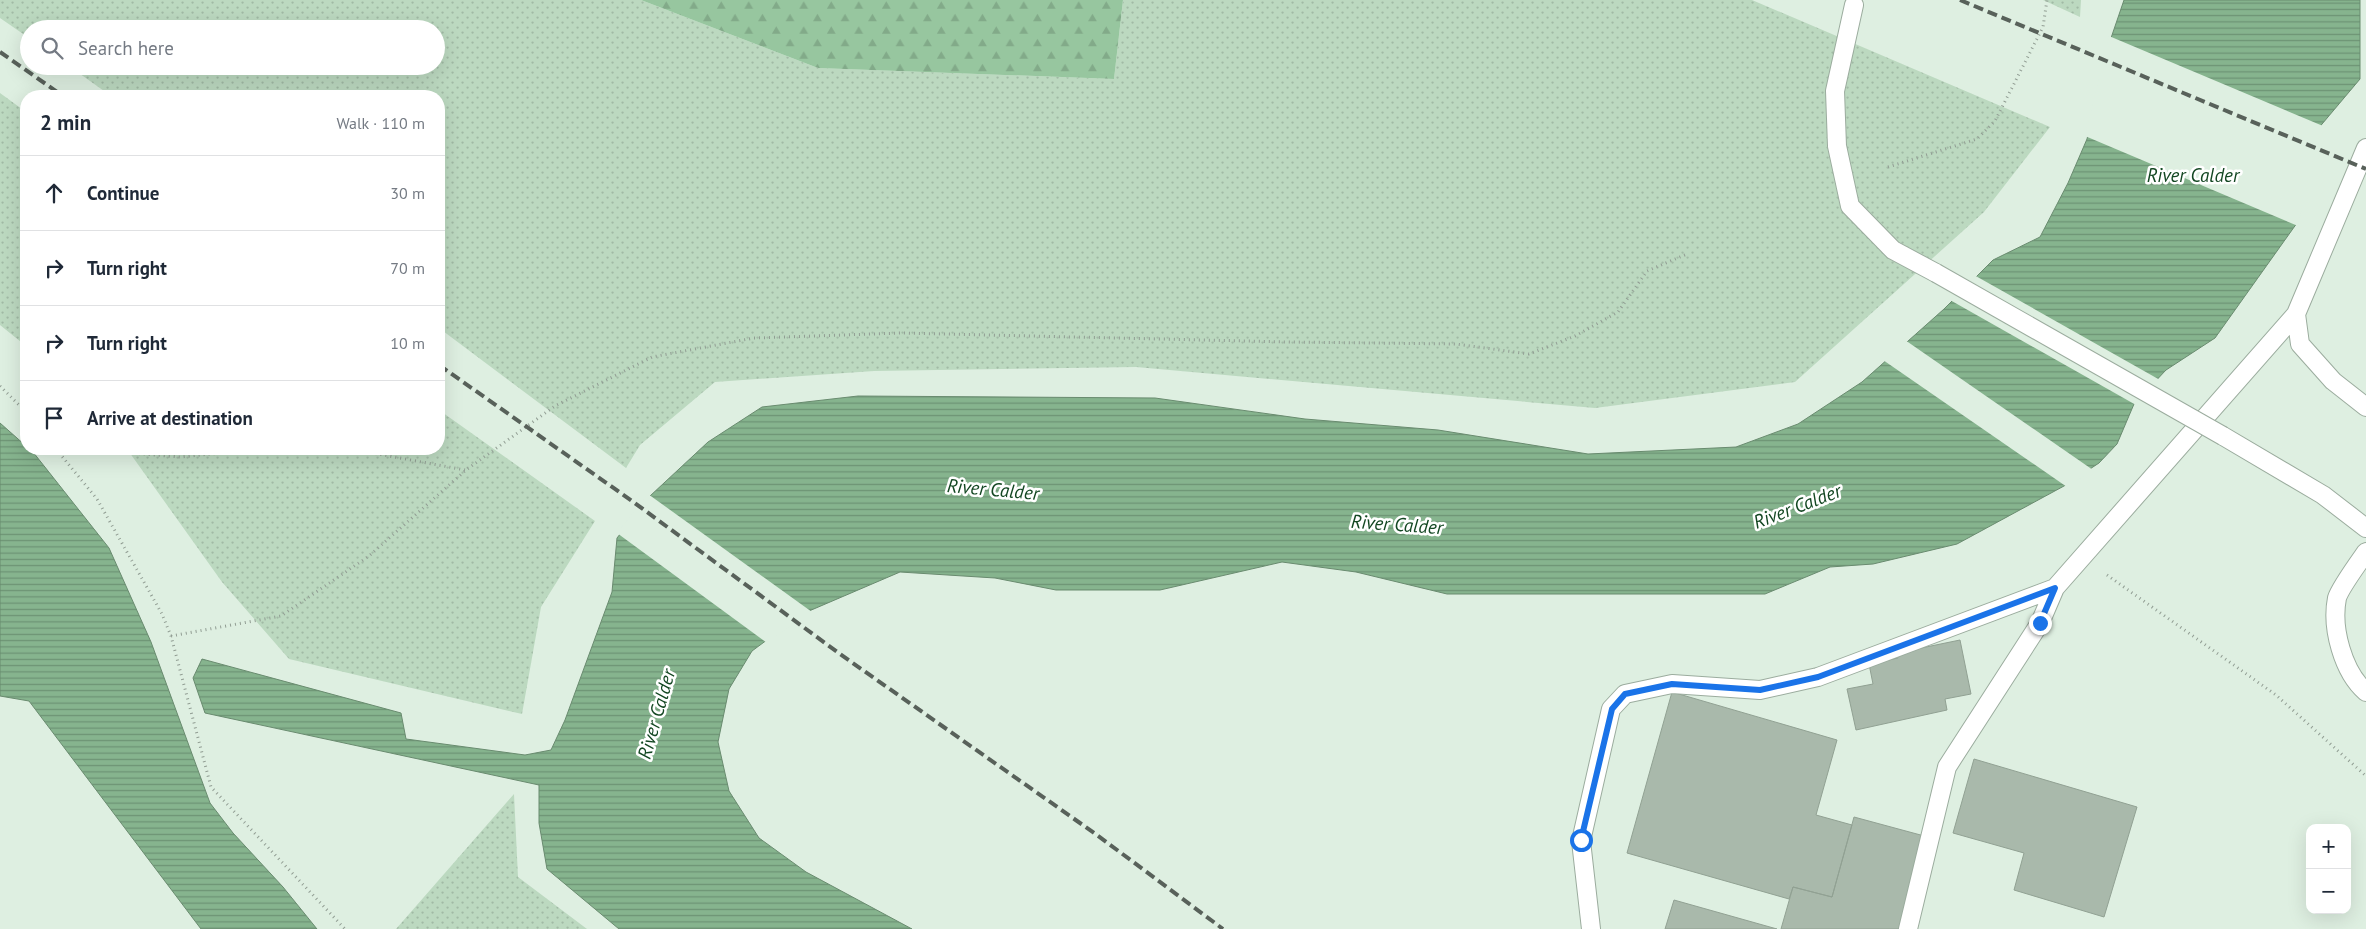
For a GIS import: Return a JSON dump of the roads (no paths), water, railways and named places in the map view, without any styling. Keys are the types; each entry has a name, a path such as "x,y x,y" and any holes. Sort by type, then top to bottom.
{"lane":[{"path":"1854,5 1835,91 1836,146 1850,206 1893,250 2223,436 2323,495 2366,528"},
{"path":"1908,929 1947,766 2040,623 2055,588 2296,314 2366,148"},
{"path":"2296,314 2300,344 2333,381 2366,407"},
{"path":"2366,552 2337,597 2336,632 2342,656 2366,692"},
{"path":"1591,929 1581,840 1612,709 1625,694 1672,684 1760,690 1818,677 2055,588"}],"water":[{"name":"River Calder","path":"2124,0 2360,0 2360,79 2317,130 2297,223 2215,338 2166,370 2134,404 2117,444 2099,463 2064,486 1957,544 1873,564 1830,567 1765,594 1447,594 1356,572 1282,562 1160,590 1056,590 995,578 900,572 802,614 752,651 729,689 718,742 729,791 759,838 806,872 912,929 619,929 547,869 539,823 539,785 205,713 193,678 202,659 401,713 406,739 525,755 551,750 565,720 612,592 617,538 650,496 708,442 762,407 858,396 1155,398 1305,419 1438,430 1588,454 1736,447 1798,424 1862,382 1944,309 1993,260 2040,237 2068,183 2087,139 2110,41"},
{"path":"0,423 20,441 20,455 35,455 109,548 151,642 210,803 233,833 283,887 317,929 201,929 29,701 0,696"}],"railway":[{"path":"1960,0 2366,169"},
{"path":"0,52 20,66"},
{"path":"33,75 54,90"},
{"path":"445,369 632,501 840,654 1097,835 1223,929"}]}
